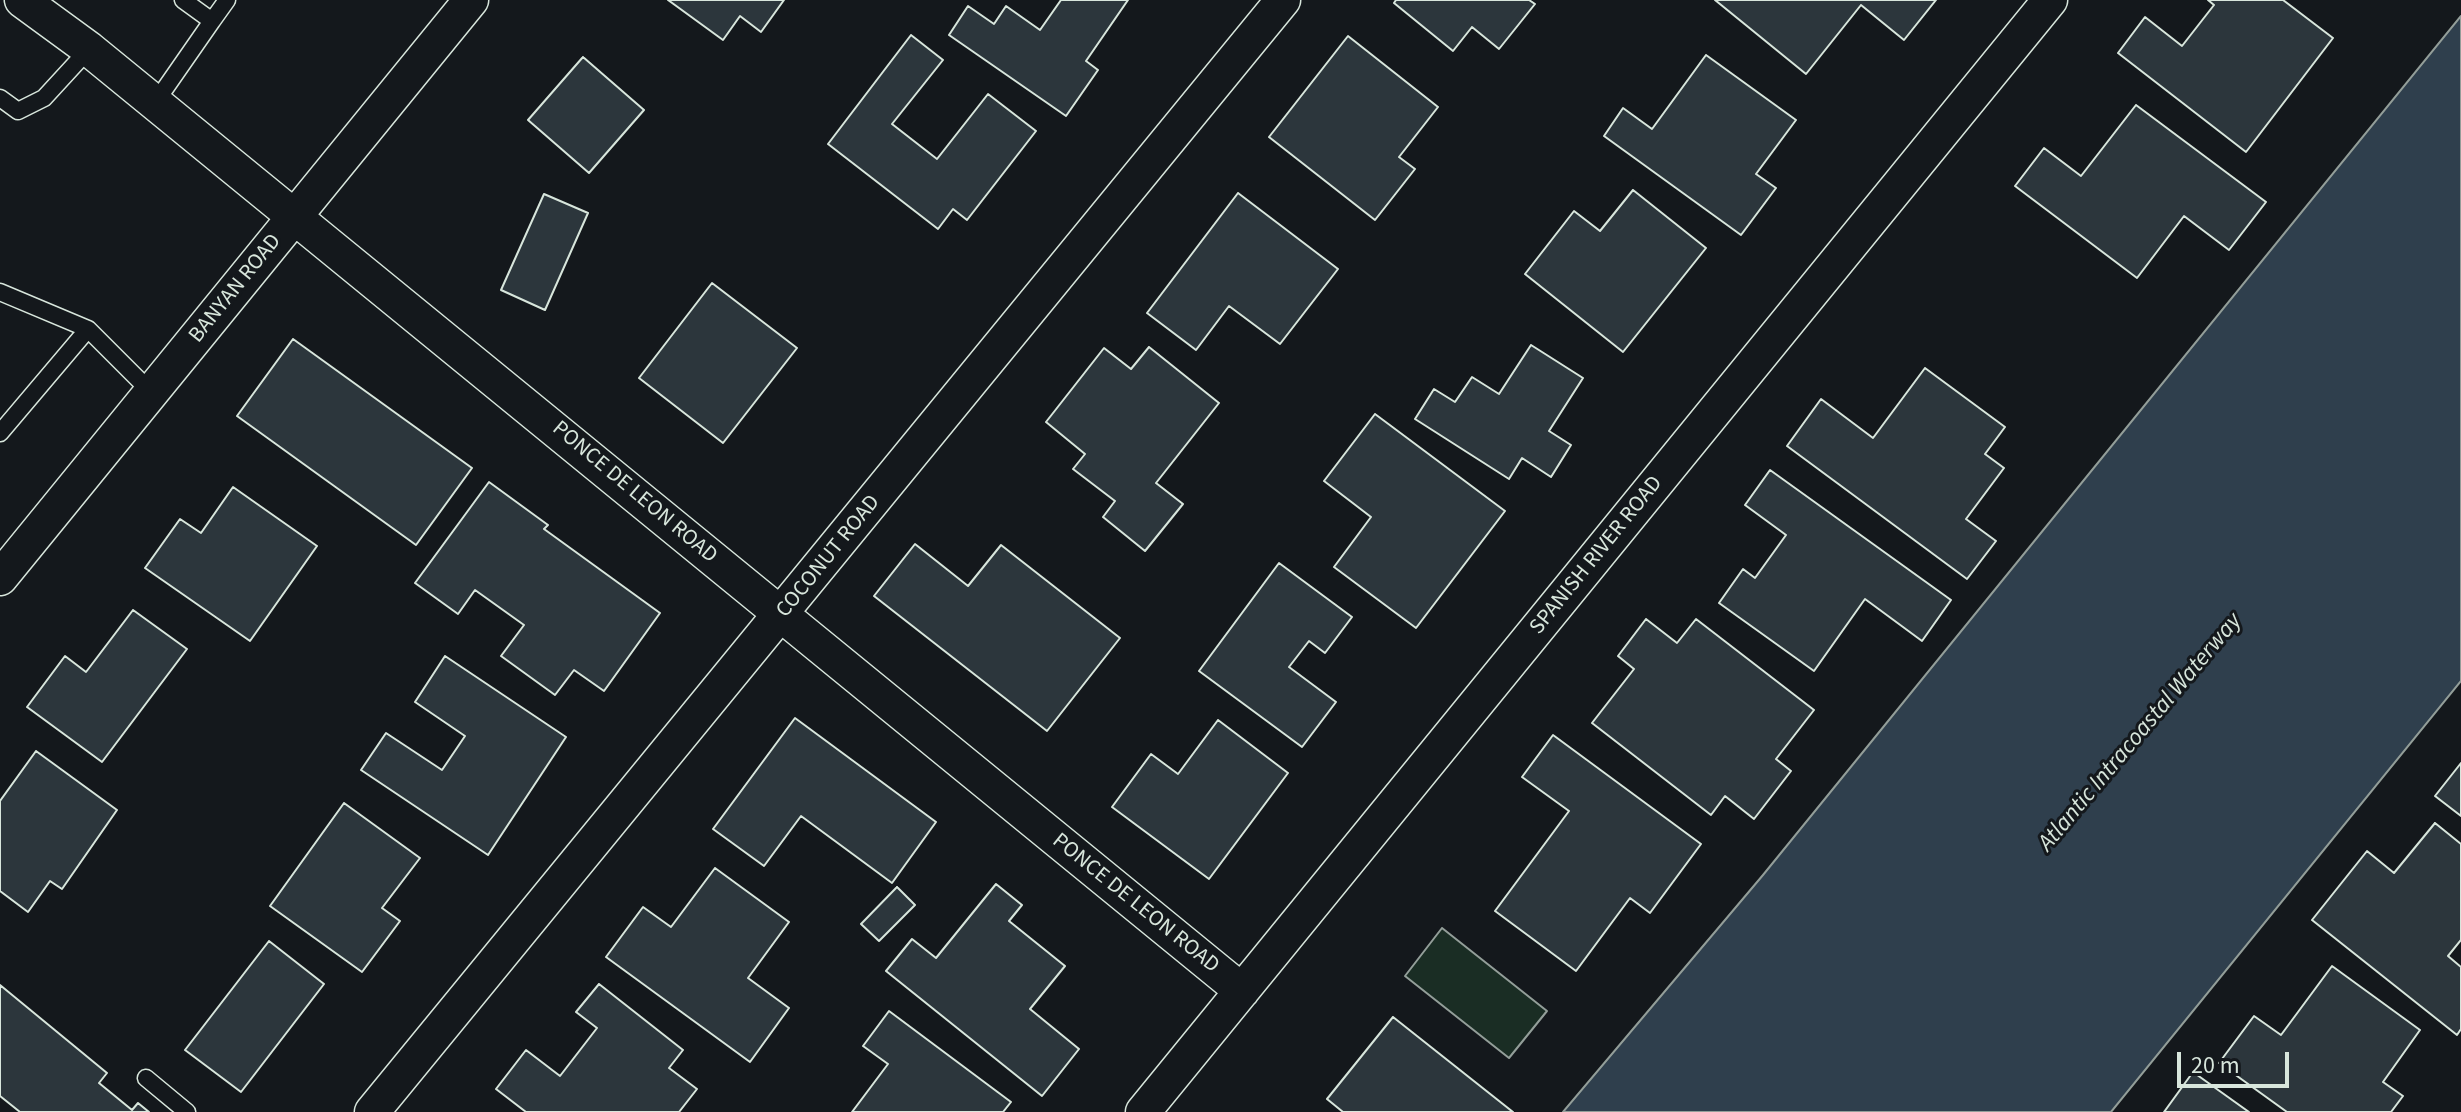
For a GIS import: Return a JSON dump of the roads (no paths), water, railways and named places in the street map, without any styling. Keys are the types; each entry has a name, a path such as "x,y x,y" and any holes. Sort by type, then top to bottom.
{"street":[{"name":"PONCE DE LEON ROAD","path":"22,0 89,49 1242,991"},
{"name":"BANYAN ROAD","path":"0,578 471,0"},
{"name":"COCONUT ROAD","path":"372,1112 1283,0"},
{"name":"SPANISH RIVER ROAD","path":"1143,1112 2050,0"}],"lane":[{"path":"183,0 212,21"},
{"path":"155,103 227,0"},
{"path":"0,98 18,111 44,98 89,49"},
{"path":"0,292 88,329 151,392"},
{"path":"0,433 88,329"},
{"path":"146,1078 187,1112"}],"water":[{"name":"Atlantic Intracoastal Waterway","path":"2461,16 2461,681 2111,1112 1563,1112 1763,875"}]}
